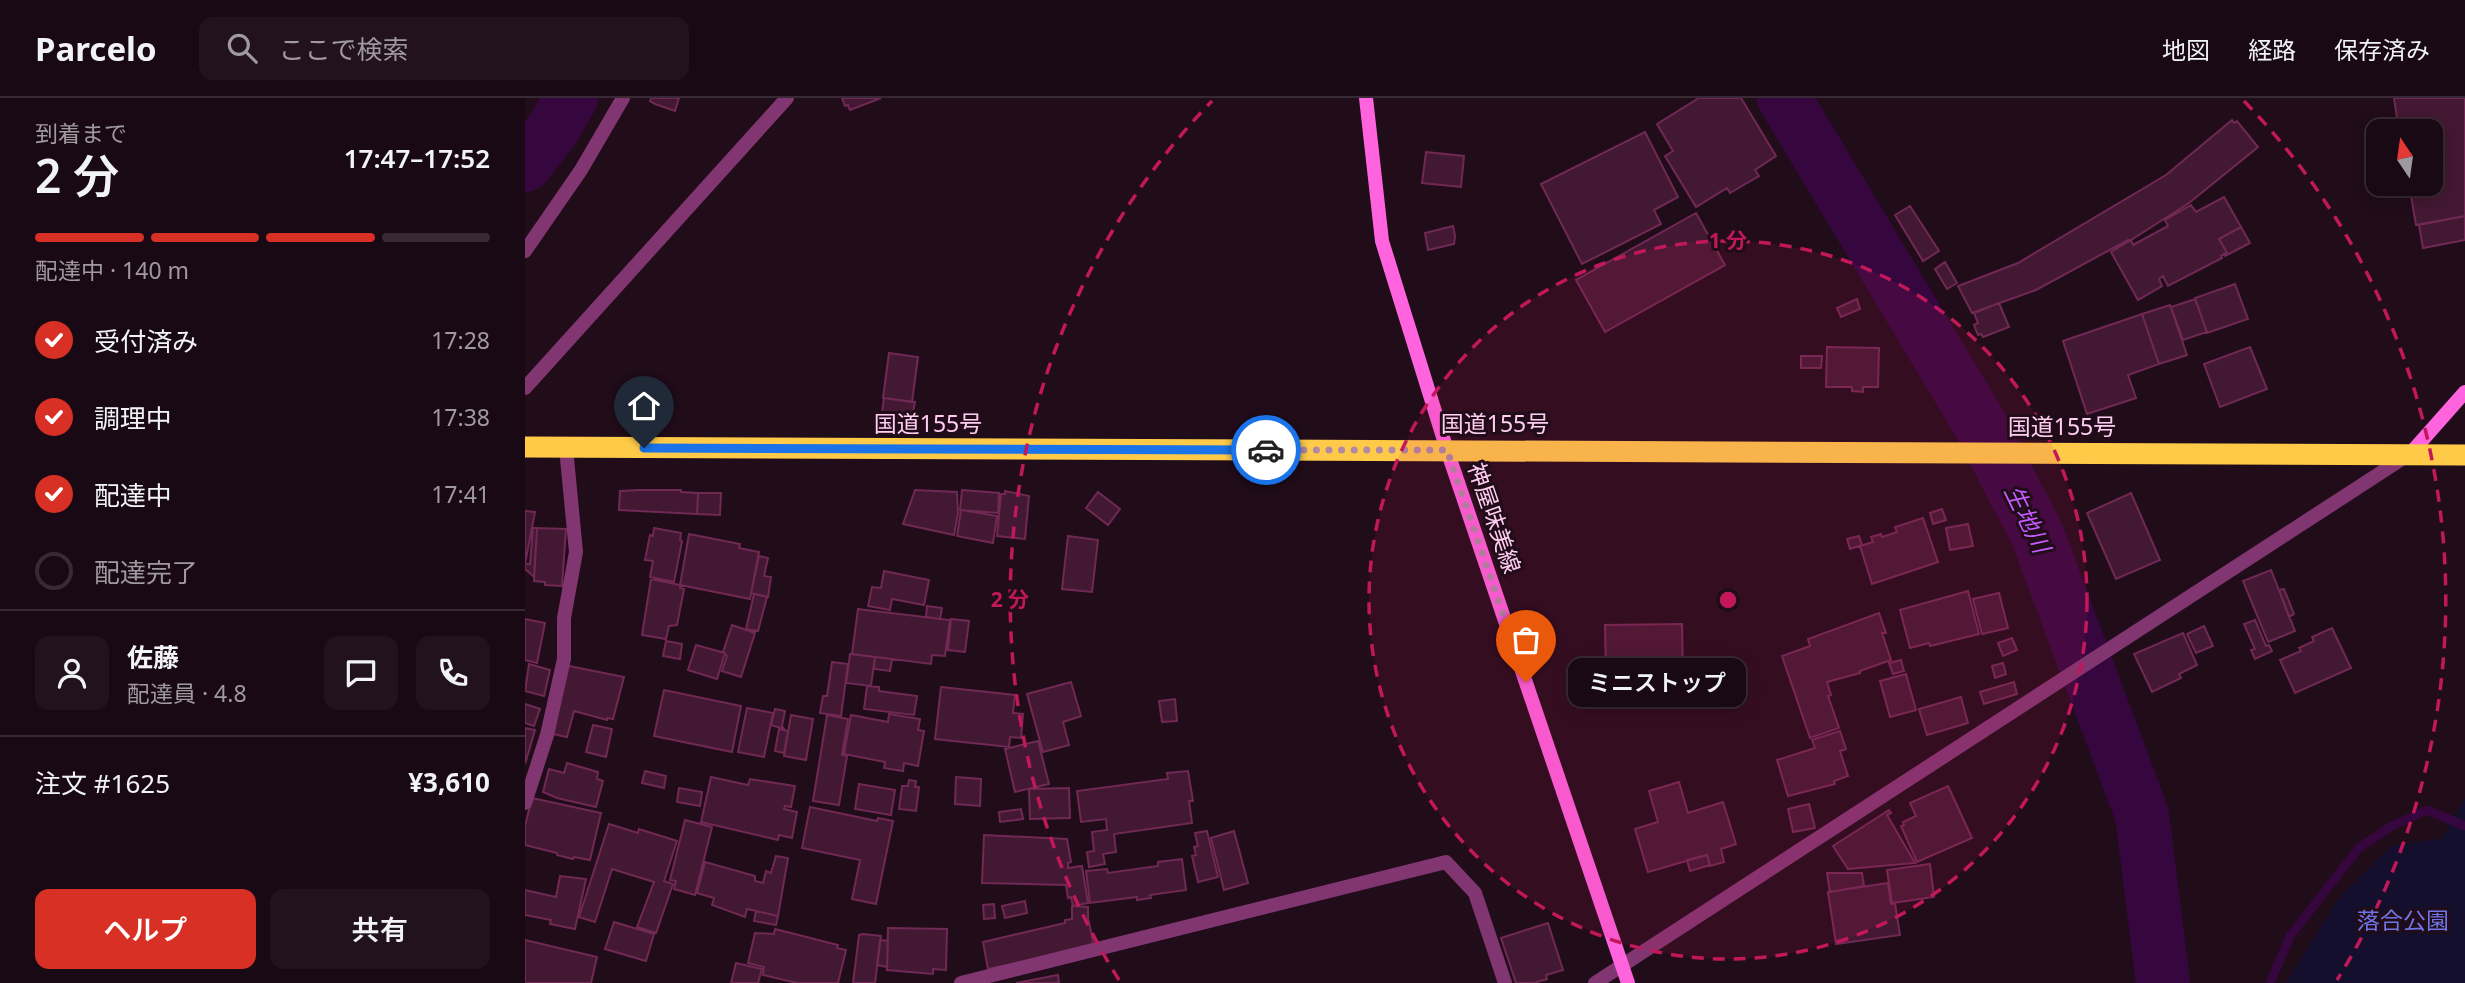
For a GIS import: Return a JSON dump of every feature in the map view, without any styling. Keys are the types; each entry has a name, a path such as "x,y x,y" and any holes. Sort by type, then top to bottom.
{"highway":[{"name":"国道155号","path":"525,447 2410,454 2460,460"}],"main road":[{"name":"神屋味美線","path":"1366,98 1383,241 1447,450 1628,983"},
{"path":"2410,454 2465,392"}],"street":[{"path":"525,251 582,170 623,98"},
{"path":"525,388 787,98"},
{"path":"525,803 547,736 564,659 564,618 576,552 566,448"},
{"path":"1595,983 2410,454"},
{"path":"961,983 1446,862 1475,892 1505,983"}],"green space":[{"name":"落合公園","path":"2465,798 2465,983 2286,983 2338,899 2391,846 2442,838"}],"building":[{"path":"651,98 679,98 675,111 655,104 650,101"},
{"path":"842,98 881,98 850,110"},
{"path":"1699,98 1741,98 1776,156 1755,170 1759,176 1730,193 1727,188 1696,207 1665,156 1673,151 1657,124"},
{"path":"2394,98 2465,98 2465,216 2416,225 2411,196 2443,196 2443,119 2397,119"},
{"path":"2232,120 2234,123 2237,121 2258,147 2189,203 2131,240 2036,290 1972,313 1958,286 2018,263 2166,175"},
{"path":"1645,132 1678,197 1654,210 1661,224 1582,264 1541,184"},
{"path":"1426,152 1464,156 1461,187 1422,183"},
{"path":"2224,197 2241,227 2219,239 2227,253 2168,286 2163,276 2159,279 2162,286 2138,300 2111,252 2131,240 2133,245 2168,226 2165,220 2191,205 2196,212"},
{"path":"1910,206 1939,251 1923,261 1895,215"},
{"path":"1696,213 1725,265 1605,332 1576,280"},
{"path":"2465,216 2465,240 2423,248 2419,225"},
{"path":"1453,226 1454,244 1428,250 1425,233"},
{"path":"2241,227 2250,243 2225,256 2227,253 2219,239"},
{"path":"1945,262 1957,283 1947,289 1935,269"},
{"path":"2235,284 2248,319 2207,333 2195,298"},
{"path":"1857,299 1860,309 1841,317 1837,308"},
{"path":"2195,299 2207,332 2183,340 2171,307"},
{"path":"1999,303 2009,327 1983,337 1978,335 1974,325 1978,323 1974,313"},
{"path":"2170,305 2187,355 2159,364 2142,314"},
{"path":"2142,314 2159,364 2128,375 2136,398 2087,414 2063,341"},
{"path":"1827,347 1879,348 1878,387 1863,387 1863,392 1852,391 1852,387 1826,387"},
{"path":"2250,347 2267,389 2220,407 2204,364"},
{"path":"889,353 918,357 912,402 883,398"},
{"path":"1801,356 1822,356 1821,368 1801,368"},
{"path":"884,398 915,402 912,417 881,419"},
{"path":"681,490 698,493 697,514 619,510 620,491"},
{"path":"915,490 957,492 958,513 954,535 903,524"},
{"path":"962,490 999,493 998,513 960,510"},
{"path":"1005,491 1029,496 1025,539 997,536 1001,494 1005,494"},
{"path":"1098,492 1120,509 1108,525 1086,508"},
{"path":"698,493 721,493 720,515 697,514"},
{"path":"2131,493 2160,560 2116,579 2087,513"},
{"path":"1942,509 1946,520 1933,524 1930,513"},
{"path":"961,510 997,516 993,543 957,536"},
{"path":"525,511 535,512 525,564"},
{"path":"1923,518 1938,562 1872,584 1860,546 1873,542 1871,537 1897,532 1895,527"},
{"path":"1968,524 1973,546 1950,550 1946,528"},
{"path":"533,528 537,528 534,577 525,569 525,564 530,564"},
{"path":"537,528 566,529 562,586 534,581"},
{"path":"654,528 681,533 682,541 674,582 650,577 653,561 645,560"},
{"path":"689,534 740,544 739,548 759,552 750,599 680,585"},
{"path":"1068,536 1098,540 1092,592 1062,589"},
{"path":"1859,536 1862,545 1850,549 1847,539"},
{"path":"759,556 768,558 764,576 771,577 768,597 751,593"},
{"path":"2271,570 2295,631 2268,642 2243,581"},
{"path":"884,571 929,580 924,605 892,599 890,610 868,606 872,587 881,588"},
{"path":"651,579 680,585 680,588 684,589 677,625 669,626 666,639 642,635"},
{"path":"2284,589 2294,614 2289,617 2279,590"},
{"path":"1968,591 1979,634 1910,648 1900,610"},
{"path":"1999,593 2008,628 1982,634 1973,599"},
{"path":"754,594 767,597 758,631 746,629"},
{"path":"927,606 942,608 940,619 926,617"},
{"path":"858,609 950,620 945,656 932,655 931,664 852,654"},
{"path":"1879,613 1891,660 1860,673 1827,682 1831,695 1828,696 1839,728 1810,738 1782,656 1810,646 1808,639"},
{"path":"525,619 545,623 537,663 525,660"},
{"path":"951,619 969,621 965,652 948,650"},
{"path":"2255,620 2266,646 2269,645 2272,651 2255,659 2251,650 2255,649 2244,624"},
{"path":"1682,624 1683,673 1647,673 1648,682 1630,682 1629,674 1606,674 1605,625"},
{"path":"732,625 755,633 741,677 722,671 727,656 723,652"},
{"path":"2204,626 2213,646 2196,653 2187,634"},
{"path":"2332,628 2351,668 2295,693 2280,660 2301,651 2299,648 2314,641 2312,637"},
{"path":"2183,633 2197,665 2179,674 2181,678 2152,692 2134,654"},
{"path":"2012,638 2017,650 2003,656 1998,643"},
{"path":"666,641 682,644 680,659 663,656"},
{"path":"696,645 725,653 717,679 688,670"},
{"path":"850,654 875,657 871,686 846,683"},
{"path":"875,657 892,659 890,671 874,669"},
{"path":"1901,660 1904,671 1893,674 1889,663"},
{"path":"832,662 848,664 841,716 820,713 823,696 827,696"},
{"path":"2003,663 2006,674 1995,678 1992,666"},
{"path":"529,664 550,670 544,696 525,691"},
{"path":"564,665 624,677 613,719 607,720 574,711 567,737 548,733"},
{"path":"1906,674 1916,710 1890,717 1880,681"},
{"path":"1071,682 1081,716 1063,722 1069,745 1043,752 1027,694"},
{"path":"2014,682 2017,694 1984,704 1980,692"},
{"path":"867,686 879,687 879,691 917,696 914,715 864,709"},
{"path":"941,687 1015,695 1013,713 1023,714 1021,738 1010,737 1009,747 935,739"},
{"path":"664,690 741,706 732,752 654,736"},
{"path":"1961,697 1968,723 1927,735 1919,709"},
{"path":"1175,699 1177,721 1162,722 1159,701"},
{"path":"525,704 540,709 534,726 525,723"},
{"path":"747,708 773,713 764,757 738,752"},
{"path":"775,709 785,711 782,726 784,729 771,725"},
{"path":"889,714 920,719 918,730 924,731 918,766 904,763 903,771 884,768 885,762 844,754 851,715 888,722"},
{"path":"791,715 813,719 806,760 784,756"},
{"path":"827,715 848,719 842,755 847,756 839,805 813,801"},
{"path":"593,725 612,729 606,757 586,752"},
{"path":"525,728 535,730 525,764"},
{"path":"779,729 788,731 784,753 775,751"},
{"path":"1840,731 1846,749 1840,751 1848,776 1834,781 1835,784 1788,796 1777,760 1815,748 1812,740"},
{"path":"1038,741 1049,784 1015,792 1005,749"},
{"path":"567,763 598,772 597,779 603,781 596,807 543,792 549,769 564,773"},
{"path":"645,771 666,776 664,788 642,783"},
{"path":"1188,771 1193,801 1189,801 1192,823 1114,834 1116,852 1103,854 1105,864 1089,867 1087,852 1094,851 1092,832 1107,830 1106,819 1081,822 1077,791 1168,779 1167,773"},
{"path":"711,777 748,785 750,779 795,786 791,807 785,806 784,809 797,812 792,838 779,835 778,840 701,822"},
{"path":"956,777 981,779 980,806 955,804"},
{"path":"909,780 916,781 915,787 919,787 916,811 899,809 902,786 908,786"},
{"path":"1679,782 1688,813 1723,802 1736,844 1721,849 1724,862 1710,866 1707,855 1648,872 1635,829 1658,822 1649,791"},
{"path":"859,784 895,790 891,815 855,809"},
{"path":"1948,786 1972,838 1917,862 1901,826 1904,825 1903,822 1916,816 1910,803"},
{"path":"679,788 702,792 700,806 677,802"},
{"path":"1069,788 1070,818 1030,819 1029,789"},
{"path":"532,798 601,813 590,860 573,859 525,845 525,826"},
{"path":"1809,804 1815,828 1793,832 1788,809"},
{"path":"810,807 877,821 878,818 893,821 876,904 852,899 860,860 802,848"},
{"path":"1021,809 1023,819 1000,822 999,812"},
{"path":"1889,810 1891,813 1887,815 1915,863 1848,869 1833,846"},
{"path":"685,820 712,827 695,895 674,889 676,881 670,880"},
{"path":"609,824 638,833 639,829 677,841 664,881 673,884 656,933 637,927 654,882 612,869 595,922 579,917"},
{"path":"1207,831 1218,877 1198,882 1192,856 1196,855 1194,847 1198,846 1195,833"},
{"path":"1234,831 1248,883 1224,890 1211,838"},
{"path":"984,835 1067,839 1071,862 1068,863 1068,868 1082,866 1088,903 1073,906 1071,897 1068,898 1066,885 982,883"},
{"path":"1707,855 1710,865 1690,871 1687,860"},
{"path":"776,856 788,858 778,916 747,909 745,917 712,905 714,898 697,893 705,862 755,876 755,881 763,883 766,871 771,873"},
{"path":"1182,859 1186,890 1150,895 1151,898 1137,900 1137,897 1090,903 1086,871 1107,869 1108,873 1158,866 1158,862"},
{"path":"1930,864 1934,897 1892,903 1887,870"},
{"path":"1827,873 1862,873 1864,886 1830,892"},
{"path":"560,876 586,879 575,929 550,924 551,920 525,915 525,890 556,897"},
{"path":"1888,883 1891,904 1895,903 1900,935 1836,944 1828,892"},
{"path":"1025,901 1027,913 1005,918 1002,906"},
{"path":"994,904 995,918 984,919 983,905"},
{"path":"1072,906 1088,907 1094,946 988,969 983,942 1065,923 1065,920 1072,919"},
{"path":"756,911 778,916 776,925 754,921"},
{"path":"614,922 654,934 646,961 605,949"},
{"path":"1548,923 1563,970 1546,975 1547,979 1534,983 1516,983 1501,938"},
{"path":"888,928 947,929 946,970 933,969 933,974 887,970"},
{"path":"775,929 838,945 837,948 846,950 838,983 797,983 763,975 764,967 748,963 755,933 774,934"},
{"path":"859,935 881,936 875,983 853,983"},
{"path":"525,940 597,957 591,983 525,983"},
{"path":"880,940 888,941 887,967 877,965"},
{"path":"736,963 762,969 758,983 731,983"},
{"path":"1058,975 1059,983 1016,983"}],"waterway":[{"path":"525,165 553,129 571,98"},
{"name":"生地川","path":"1784,98 1978,421 2037,534 2142,815 2163,983"},
{"path":"2270,983 2290,936 2358,849 2390,827 2427,810 2465,826"}],"way so far":[{"path":"1266,450 1447,450 1526,682"}],"place":[{"name":"ミニストップ","path":"1526,682"}],"route":[{"path":"644,448 1266,450"}]}
